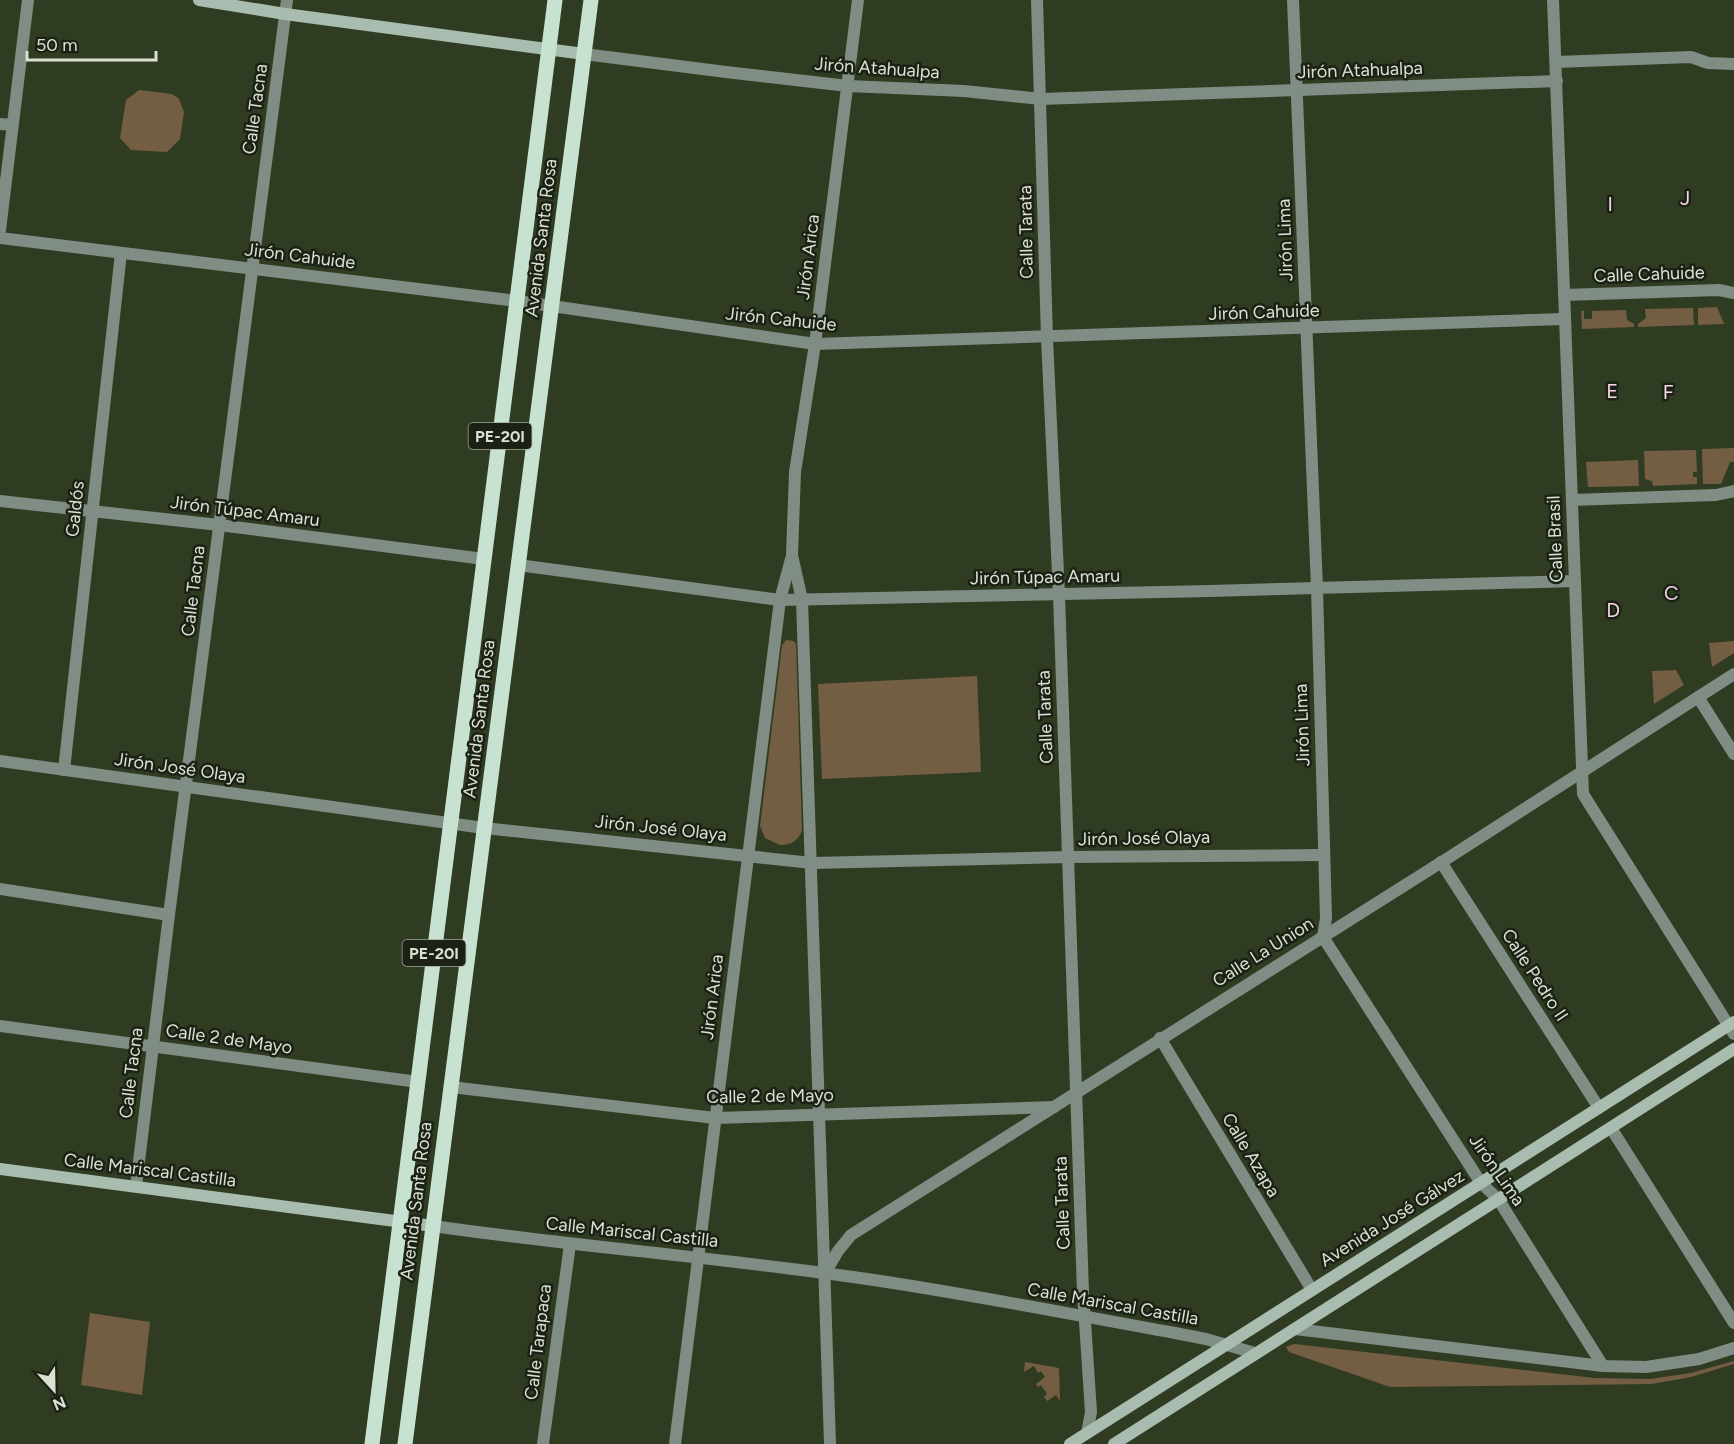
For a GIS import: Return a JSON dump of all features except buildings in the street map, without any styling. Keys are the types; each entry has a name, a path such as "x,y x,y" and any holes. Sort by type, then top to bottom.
{"main road":[{"name":"Jirón Atahualpa","path":"199,0 285,14 584,54"},
{"name":"Avenida Santa Rosa","path":"372,1444 555,0"},
{"name":"Avenida Santa Rosa","path":"405,1444 591,0"},
{"name":"Avenida José Gálvez","path":"1070,1444 1091,1439 1227,1345 1312,1290 1599,1108 1732,1027"},
{"path":"1114,1444 1734,1049"},
{"name":"Calle Mariscal Castilla","path":"0,1170 433,1226"}],"street":[{"path":"0,230 6,125 21,71 28,0"},
{"name":"Calle Tacna","path":"136,1186 287,0"},
{"name":"Jirón Arica","path":"675,1444 780,600 792,555 795,472 815,344 858,0"},
{"name":"Calle Tarata","path":"1037,0 1047,338 1059,594 1083,1292 1091,1439"},
{"name":"Jirón Lima","path":"1293,0 1317,588 1326,918 1323,937 1481,1183 1498,1199 1603,1366"},
{"name":"Calle Brasil","path":"1553,0 1583,794 1732,1027"},
{"name":"Jirón Atahualpa","path":"584,54 848,86 964,91 1041,99 1557,81"},
{"path":"1556,62 1691,57 1708,63 1734,64"},
{"name":"Jirón Cahuide","path":"0,238 517,301 815,344 1564,319"},
{"name":"Galdós","path":"64,770 121,252"},
{"name":"Calle Cahuide","path":"1564,295 1719,290 1734,292"},
{"path":"1572,500 1716,495 1734,491"},
{"name":"Jirón Túpac Amaru","path":"0,501 219,525 484,559"},
{"name":"Jirón Arica","path":"792,555 801,600 812,863 830,1444"},
{"name":"Jirón Túpac Amaru","path":"518,565 780,600 1575,581"},
{"name":"Calle La Union","path":"824,1274 851,1235 1056,1107 1160,1038 1323,937 1734,674"},
{"path":"1698,697 1734,754"},
{"name":"Jirón José Olaya","path":"0,761 484,828 812,863 1068,857 1324,855"},
{"name":"Calle Pedro II","path":"1441,862 1599,1108"},
{"path":"0,889 169,915"},
{"name":"Calle 2 de Mayo","path":"0,1026 418,1082"},
{"name":"Calle Azapa","path":"1160,1038 1312,1290"},
{"name":"Calle 2 de Mayo","path":"451,1087 715,1118 1056,1107"},
{"path":"1611,1128 1734,1323"},
{"name":"Calle Mariscal Castilla","path":"433,1226 824,1274 1175,1333 1255,1353"},
{"name":"Calle Tarapaca","path":"543,1444 570,1244"},
{"path":"1295,1329 1603,1366 1646,1367 1700,1359 1734,1348"}],"shaded area":[{"path":"139,90 172,94 179,99 184,112 180,139 167,152 131,150 120,138 126,100"},
{"path":"1717,307 1724,324 1698,325 1698,308"},
{"path":"1693,308 1694,325 1638,327 1638,324 1646,318 1645,309"},
{"path":"1626,310 1627,320 1634,324 1634,327 1582,329 1581,311 1584,311 1584,319 1592,319 1592,311"},
{"path":"1734,448 1734,462 1730,462 1721,484 1703,484 1702,449"},
{"path":"1696,450 1697,472 1693,472 1693,477 1697,477 1697,484 1653,486 1652,481 1645,479 1644,451"},
{"path":"1638,460 1639,486 1588,487 1586,462"},
{"path":"786,640 794,641 796,644 802,830 794,842 780,845 765,838 760,826 782,645"},
{"path":"1734,641 1734,653 1712,667 1709,643"},
{"path":"1676,670 1684,685 1654,704 1652,671"},
{"path":"977,676 981,772 822,779 818,684"},
{"path":"90,1313 150,1322 142,1395 81,1385"},
{"path":"1294,1344 1595,1378 1650,1379 1691,1373 1734,1361 1734,1364 1691,1377 1652,1384 1390,1387 1289,1352 1286,1347"},
{"path":"1025,1362 1059,1368 1060,1401 1056,1395 1047,1401 1044,1397 1047,1394 1041,1385 1038,1387 1036,1384 1045,1377 1041,1371 1038,1373 1034,1366 1024,1372"}],"district":[{"name":"J","path":"1686,198"},
{"name":"I","path":"1611,204"},
{"name":"E","path":"1613,391"},
{"name":"F","path":"1669,392"},
{"name":"C","path":"1672,593"},
{"name":"D","path":"1614,610"}]}
